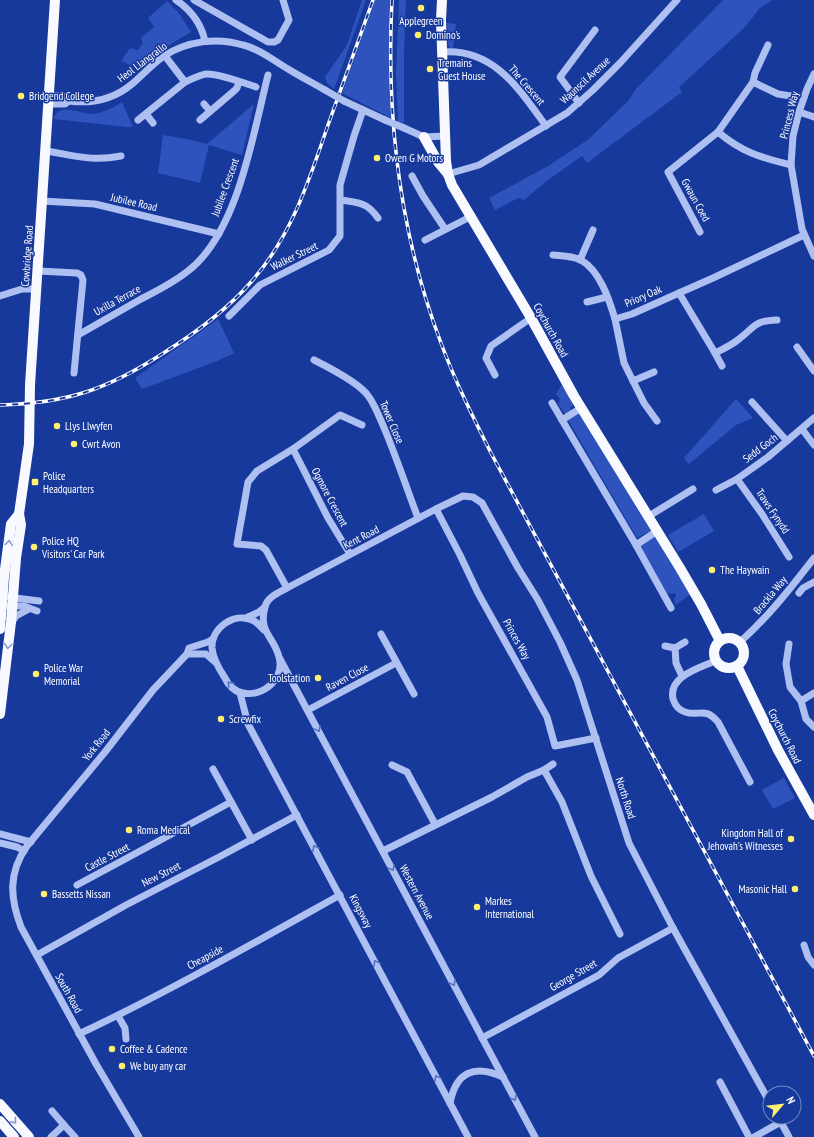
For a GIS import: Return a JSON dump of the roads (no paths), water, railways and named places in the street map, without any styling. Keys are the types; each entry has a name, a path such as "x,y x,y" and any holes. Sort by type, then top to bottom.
{"main road":[{"name":"Cowbridge Road","path":"0,714 11,622 16,558 21,525 19,514 29,444 30,385 55,0"},
{"name":"Coychurch Road","path":"442,0 442,52 446,161 448,174 452,185 531,318 581,408 649,516 701,604 720,641"},
{"path":"424,137 438,162 448,174"},
{"name":"Cowbridge Road","path":"0,629 1,601 12,524 19,514"},
{"path":"729,638 740,642 744,649 744,655 737,666 724,668 715,661 714,650 720,641 729,638"},
{"name":"Coychurch Road","path":"737,666 778,750 814,815"},
{"path":"0,1104 29,1137"},
{"path":"0,1121 14,1137"}],"street":[{"path":"176,0 197,20 205,41"},
{"path":"194,0 268,42 278,40 289,20 284,0"},
{"name":"Waunscil Avenue","path":"448,174 479,165 567,113 620,63 677,0"},
{"path":"579,103 560,78 595,30"},
{"name":"Heol Llangrallo","path":"48,99 66,97 69,101 81,103 100,101 131,85 165,56 189,45 205,41 218,41 242,44 261,52 363,110"},
{"name":"Gwaun Coed","path":"700,232 668,172 718,132 753,82 755,73 768,45"},
{"name":"The Crescent","path":"442,52 452,51 473,54 493,66 516,87 546,126"},
{"path":"165,56 185,82"},
{"path":"138,120 185,82 195,77 208,74 218,75 256,87"},
{"name":"Princess Way","path":"814,74 799,112 793,136 791,165 804,235 814,256"},
{"name":"Jubilee Crescent","path":"167,285 189,271 205,255 230,212 242,179 268,75"},
{"path":"200,120 234,92 239,82"},
{"path":"753,82 778,94 791,96"},
{"path":"204,104 210,111"},
{"path":"363,110 424,137 445,136"},
{"name":"Walker Street","path":"229,316 260,285 330,250 340,236 340,185 363,110"},
{"path":"799,112 814,117"},
{"path":"146,114 152,123"},
{"path":"718,132 737,147 753,154 791,165"},
{"path":"45,150 85,158 106,159 121,156"},
{"path":"412,176 423,196 446,228"},
{"path":"341,200 364,204 373,211 378,218"},
{"name":"Jubilee Road","path":"42,201 94,204 218,234"},
{"path":"425,240 470,216"},
{"path":"553,255 580,260 593,230"},
{"name":"Priory Oak","path":"615,319 632,314 713,278 804,235"},
{"name":"Priory Oak","path":"580,260 591,268 600,279 615,319 624,363 644,403 657,421"},
{"name":"Uxilla Terrace","path":"38,271 77,273 80,275 82,280 74,373"},
{"name":"Uxilla Terrace","path":"78,335 167,285"},
{"path":"0,296 22,289 36,289"},
{"path":"679,293 722,366"},
{"name":"Priory Oak","path":"587,302 607,297"},
{"path":"495,375 486,358 491,346 531,318"},
{"path":"715,353 739,340 753,325 764,320 777,320"},
{"path":"797,347 814,370"},
{"name":"Tower Close","path":"314,360 360,388 369,396 389,439 418,518"},
{"path":"633,381 654,372"},
{"path":"752,402 787,441"},
{"path":"552,403 671,602"},
{"path":"562,420 581,408"},
{"path":"287,588 266,550 261,546 236,544 248,482 257,471 293,449 340,415 362,424"},
{"name":"Sedd Goch","path":"716,490 737,479 768,458 814,418"},
{"path":"802,429 814,445"},
{"name":"Ogmore Crescent","path":"293,449 328,518 350,554"},
{"name":"Traws Fynydd","path":"737,479 762,514 789,557"},
{"path":"649,516 693,489"},
{"name":"Kent Road","path":"246,618 259,612 265,607 270,599 287,588 350,554 463,496 473,497"},
{"name":"North Road","path":"473,497 482,503 560,642 577,680 629,843 673,928 762,1089"},
{"name":"Princes Way","path":"436,509 478,592 547,717 555,746 596,738"},
{"path":"636,545 657,531"},
{"name":"Brackla Way","path":"740,642 777,605 814,558"},
{"path":"799,593 803,588 814,582"},
{"path":"1,601 39,601"},
{"path":"13,602 37,611"},
{"path":"264,630 263,622 265,607"},
{"path":"11,622 16,616 29,609"},
{"path":"246,618 257,623 264,630 279,657 280,664 276,678 267,689 255,694 240,693 230,685 213,655 212,639 219,628 224,623 231,620 246,618"},
{"path":"381,634 414,694"},
{"name":"York Road","path":"24,851 105,752 153,690 187,654 190,648 208,642 212,639"},
{"path":"665,646 675,648 685,642"},
{"path":"789,644 786,664 790,686 801,701 806,719 814,727"},
{"path":"675,648 676,663 682,676"},
{"path":"187,654 206,654 217,664"},
{"name":"Western Avenue","path":"279,657 535,1137"},
{"path":"715,661 682,676 677,681 672,692 676,706 686,712 702,712 712,715 718,722 750,782"},
{"name":"Raven Close","path":"308,710 396,663"},
{"name":"Kingsway","path":"240,693 248,724 468,1137"},
{"path":"801,701 814,693"},
{"path":"383,850 492,797 553,764"},
{"path":"392,765 407,772 434,824"},
{"path":"213,769 252,840"},
{"path":"544,770 562,802 591,876 620,934"},
{"name":"Castle Street","path":"77,885 231,802"},
{"name":"New Street","path":"37,955 126,905 297,815"},
{"path":"0,830 3,835 31,842"},
{"path":"0,843 17,847 24,851"},
{"name":"South Road","path":"24,851 13,880 12,892 15,910 21,927 79,1034 139,1137"},
{"name":"Cheapside","path":"79,1034 118,1016 264,938 340,895"},
{"name":"George Street","path":"482,1038 599,975 618,958 673,928"},
{"path":"804,945 808,957 814,965"},
{"path":"118,1016 125,1028 126,1039"},
{"path":"450,1104 458,1082 466,1074 472,1071 483,1070 503,1077"},
{"path":"720,1082 749,1137"},
{"path":"52,1111 75,1137"},
{"path":"51,1137 64,1125"},
{"path":"754,1137 772,1125"},
{"path":"782,1125 789,1137"}],"railway":[{"path":"0,405 24,404 66,397 85,392 122,377 162,354 198,330 241,293 265,265 288,227 297,208 314,167 373,0"},
{"path":"392,0 391,88 398,174 405,217 415,259 427,301 446,357 464,399 491,453 814,1056"}],"place":[{"name":"Applegreen","path":"421,8"},
{"name":"Domino's","path":"418,35"},
{"name":"Tremains Guest House","path":"430,69"},
{"name":"Bridgend College","path":"21,96"},
{"name":"Owen G Motors","path":"377,158"},
{"name":"Llys Llwyfen","path":"57,426"},
{"name":"Cwrt Avon","path":"74,444"},
{"name":"Police Headquarters","path":"35,482"},
{"name":"Police HQ Visitors' Car Park","path":"34,547"},
{"name":"The Haywain","path":"712,570"},
{"name":"Police War Memorial","path":"36,674"},
{"name":"Toolstation","path":"318,678"},
{"name":"Screwfix","path":"221,719"},
{"name":"Roma Medical","path":"129,830"},
{"name":"Kingdom Hall of Jehovah's Witnesses","path":"791,839"},
{"name":"Masonic Hall","path":"795,889"},
{"name":"Bassetts Nissan","path":"44,894"},
{"name":"Markes International","path":"477,907"},
{"name":"Coffee & Cadence","path":"112,1049"},
{"name":"We buy any car","path":"122,1066"}]}
